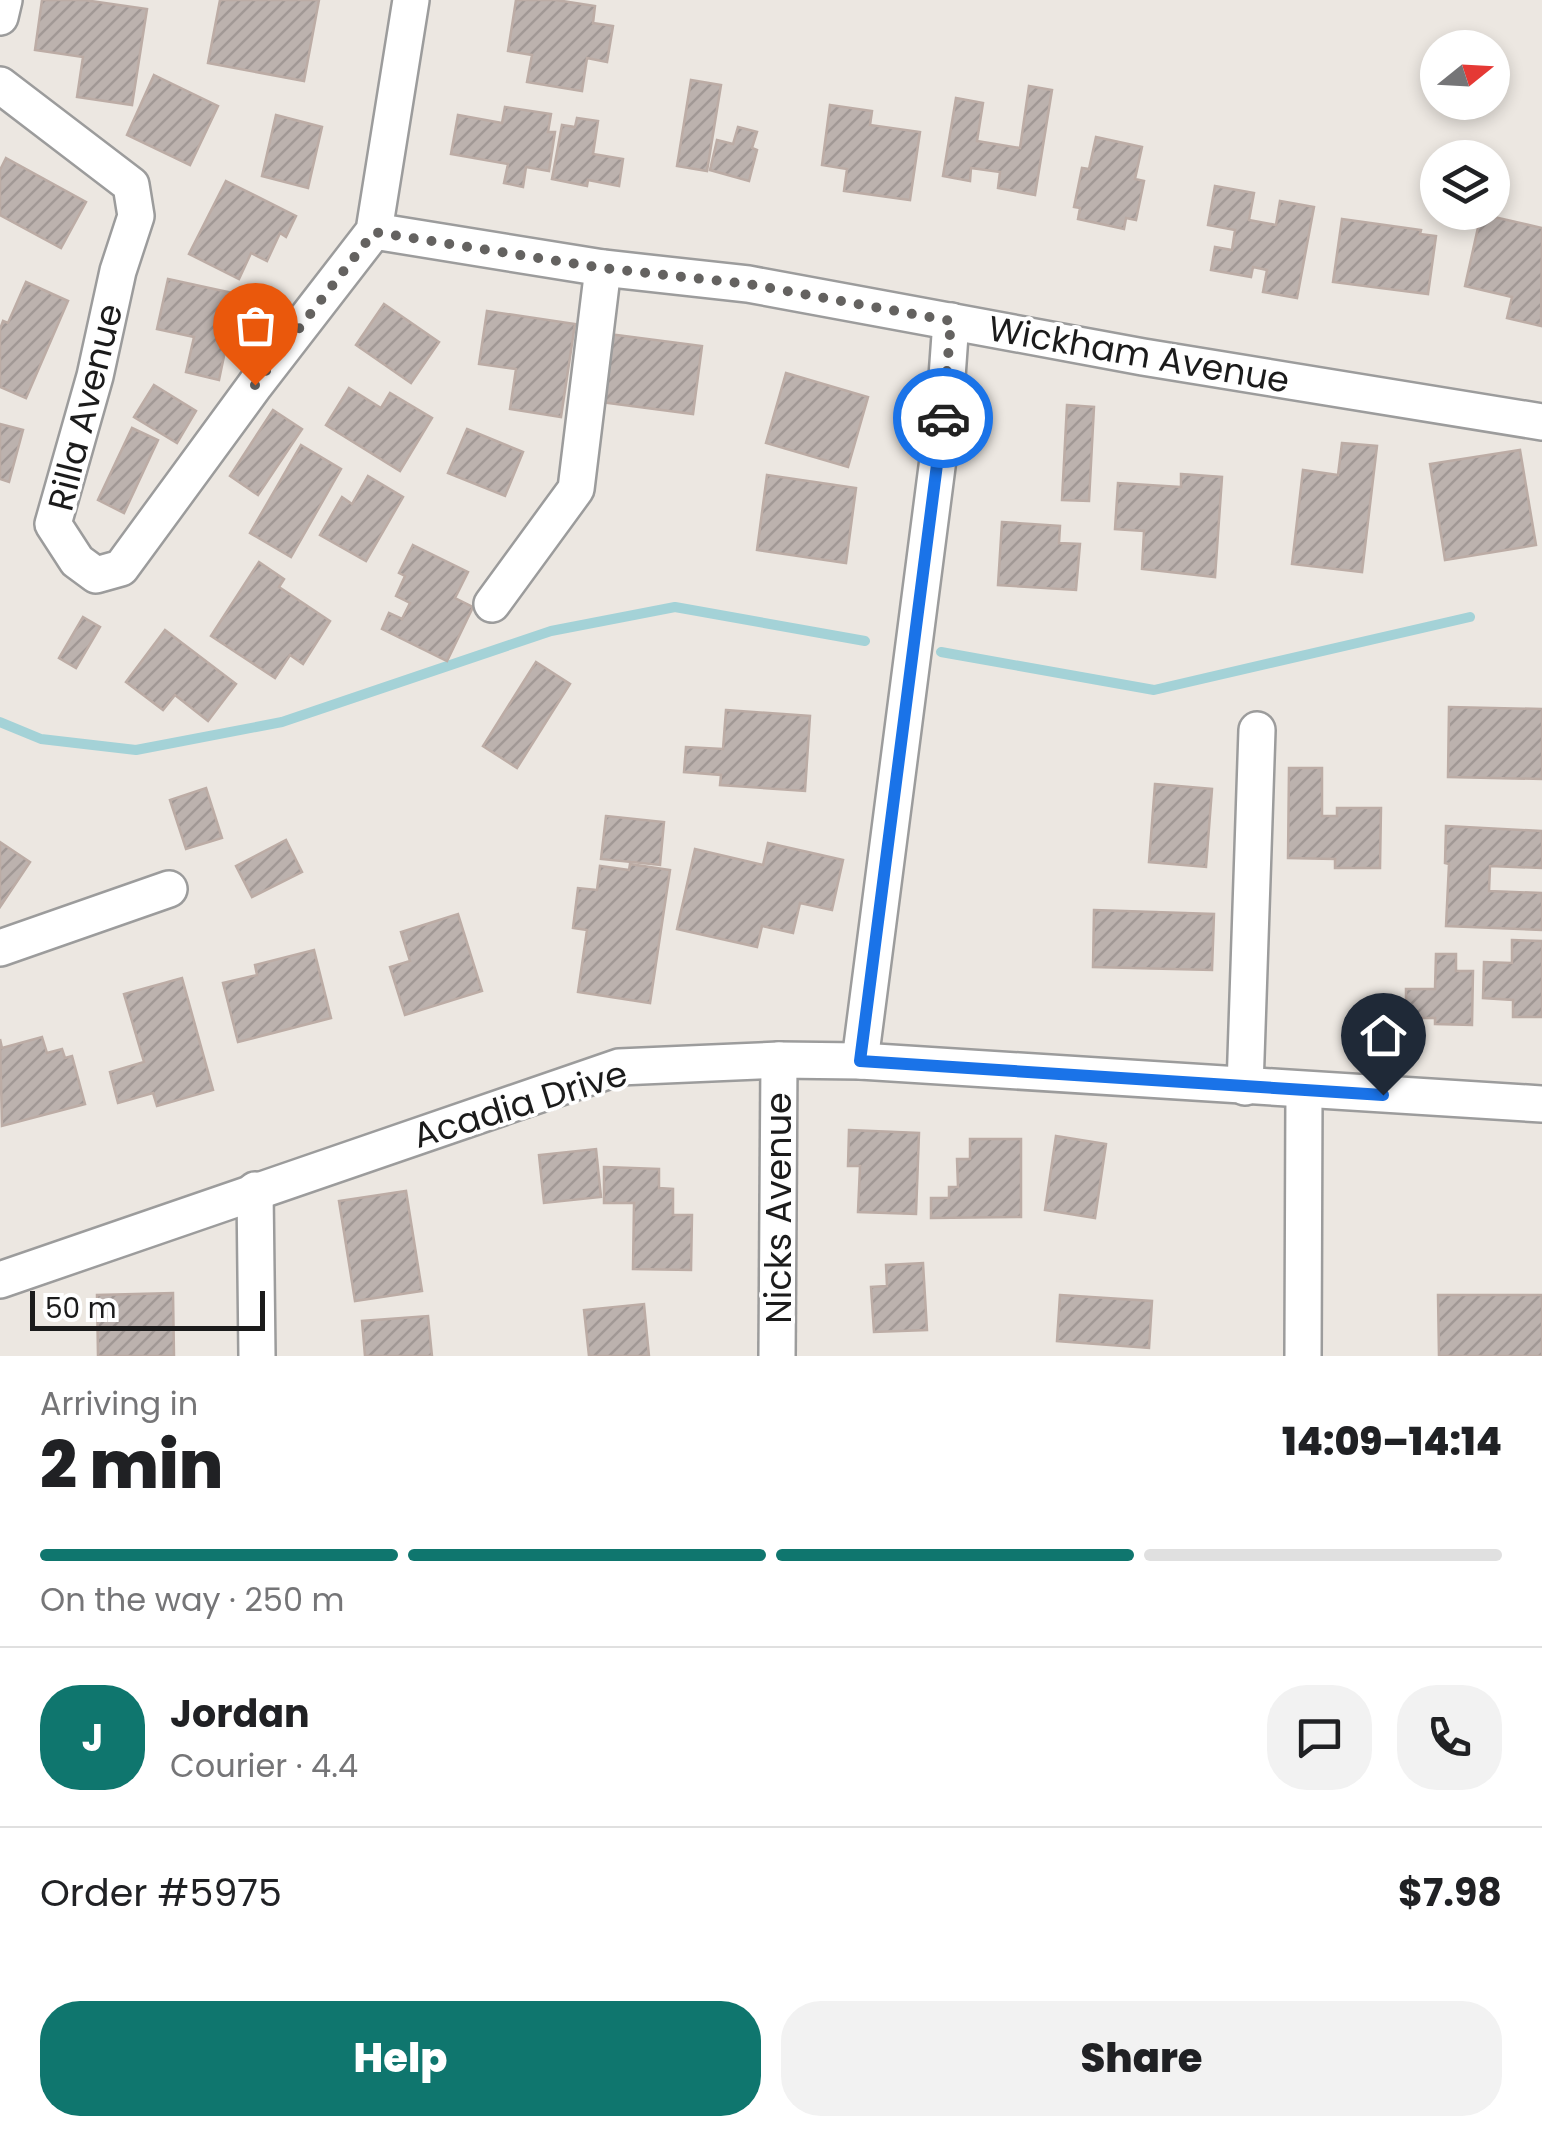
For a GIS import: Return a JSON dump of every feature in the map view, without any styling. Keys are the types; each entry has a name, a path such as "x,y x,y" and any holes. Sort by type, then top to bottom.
{"street":[{"path":"0,17 4,0"},
{"path":"374,232 412,0"},
{"name":"Rilla Avenue","path":"0,85 131,185 136,216 118,271 54,524 77,561 96,574 122,568 255,385 374,232"},
{"name":"Wickham Avenue","path":"374,232 602,268 748,284 1142,357 1542,422"},
{"path":"492,604 576,489 602,268"},
{"path":"860,1061 945,405 951,321"},
{"path":"1245,1087 1257,730"},
{"path":"0,948 169,888"},
{"name":"Acadia Drive","path":"0,1280 619,1067 779,1060 860,1061 1542,1104"},
{"name":"Nicks Avenue","path":"777,1356 779,1060"},
{"path":"1304,1091 1304,1356"},
{"path":"255,1190 258,1356"}],"building":[{"path":"42,0 84,0 147,9 132,105 77,97 83,57 35,50"},
{"path":"220,0 319,0 304,81 208,63"},
{"path":"516,0 556,0 595,6 593,23 613,26 607,62 587,58 582,91 527,82 532,55 508,51"},
{"path":"154,75 218,106 190,165 127,135"},
{"path":"691,80 721,85 707,171 677,166"},
{"path":"1029,86 1052,90 1035,195 998,188 1000,172 971,168 970,181 943,176 956,98 983,103 977,141 1020,148"},
{"path":"830,105 872,111 870,125 920,132 910,200 844,191 847,169 822,165"},
{"path":"505,107 551,114 548,132 555,132 549,171 526,167 523,187 504,183 508,164 451,154 458,115 502,123"},
{"path":"276,115 322,127 308,188 262,176"},
{"path":"577,118 598,121 593,154 623,159 619,186 588,180 587,186 552,179 562,125 575,127"},
{"path":"738,127 757,132 749,181 710,170 717,140 733,144"},
{"path":"1096,137 1142,147 1135,179 1144,181 1136,220 1126,218 1124,229 1078,219 1080,208 1074,207 1082,168 1089,169"},
{"path":"6,158 86,202 61,248 0,215 0,170"},
{"path":"226,181 296,216 286,237 280,233 267,261 251,253 239,279 189,254"},
{"path":"1215,186 1254,193 1249,220 1276,225 1280,201 1314,207 1297,298 1263,292 1267,270 1253,267 1251,277 1211,270 1215,247 1232,250 1235,230 1208,225"},
{"path":"1342,219 1421,230 1420,234 1436,236 1428,294 1333,282"},
{"path":"1510,221 1542,228 1541,326 1507,318 1512,297 1465,286 1477,230 1510,230"},
{"path":"168,279 237,294 219,380 186,372 194,337 157,329"},
{"path":"26,282 68,301 26,398 0,387 0,329 3,321 8,323"},
{"path":"384,304 439,342 411,383 356,345"},
{"path":"487,311 575,324 561,417 510,409 516,369 479,364"},
{"path":"609,334 702,346 693,414 600,402"},
{"path":"786,373 868,397 848,467 766,443"},
{"path":"154,385 196,411 177,443 134,417"},
{"path":"349,388 381,408 390,393 432,418 400,471 326,425"},
{"path":"1067,405 1094,407 1089,501 1062,500"},
{"path":"273,410 302,429 258,495 230,476"},
{"path":"0,424 23,430 9,482 0,479"},
{"path":"132,428 158,440 124,513 98,500"},
{"path":"467,429 523,452 505,496 448,473"},
{"path":"1342,443 1377,446 1362,572 1292,564 1303,470 1338,475"},
{"path":"301,445 341,469 291,557 250,533"},
{"path":"1520,450 1536,545 1445,560 1430,464"},
{"path":"1181,474 1222,477 1215,577 1142,569 1144,531 1115,529 1118,483 1181,487"},
{"path":"767,475 856,488 846,563 757,550"},
{"path":"368,476 403,497 366,561 320,535 342,497 352,504"},
{"path":"1002,522 1060,526 1059,543 1080,544 1076,590 998,585"},
{"path":"413,545 468,572 455,598 473,607 447,661 382,629 389,613 402,619 410,603 396,596 405,576 399,573"},
{"path":"259,562 284,579 279,587 330,621 303,664 290,655 275,678 211,636"},
{"path":"83,617 100,627 76,668 59,658"},
{"path":"165,630 236,684 208,721 175,695 163,710 126,682"},
{"path":"536,662 570,684 517,768 483,746"},
{"path":"1449,707 1542,709 1542,779 1448,777"},
{"path":"726,710 810,716 805,791 720,785 721,775 684,772 686,747 723,749"},
{"path":"1289,768 1322,768 1322,816 1337,816 1337,808 1381,808 1380,868 1335,868 1335,859 1288,858"},
{"path":"1155,784 1212,789 1206,867 1149,862"},
{"path":"206,788 222,838 186,849 170,800"},
{"path":"606,816 664,822 660,865 601,859"},
{"path":"1446,826 1542,831 1542,868 1490,866 1489,891 1542,893 1542,930 1446,926"},
{"path":"286,840 302,872 252,897 236,866"},
{"path":"0,842 30,862 0,907"},
{"path":"768,843 843,860 832,910 800,903 793,933 762,926 757,947 677,929 695,849 763,865"},
{"path":"630,864 670,870 650,1003 578,992 587,930 573,928 578,888 597,890 600,866 629,870"},
{"path":"1094,910 1214,914 1212,970 1093,967"},
{"path":"458,914 482,991 405,1015 390,967 410,961 401,932"},
{"path":"1512,940 1542,941 1542,1017 1513,1017 1513,1000 1483,998 1484,962 1512,963"},
{"path":"314,950 331,1018 238,1042 223,983 257,975 255,965"},
{"path":"1436,954 1456,954 1456,971 1473,971 1472,1025 1435,1024 1435,1018 1406,1018 1406,989 1435,989"},
{"path":"182,978 213,1090 157,1106 153,1093 118,1103 110,1072 144,1062 124,994"},
{"path":"42,1037 47,1053 62,1049 65,1058 72,1056 85,1104 2,1126 0,1039 2,1048"},
{"path":"849,1130 919,1133 916,1214 858,1212 860,1166 848,1166"},
{"path":"1056,1136 1106,1144 1095,1218 1045,1210"},
{"path":"970,1139 1021,1139 1021,1217 931,1218 931,1198 949,1198 949,1187 958,1187 957,1159 970,1159"},
{"path":"596,1149 601,1197 544,1203 539,1155"},
{"path":"604,1167 659,1169 659,1188 673,1189 673,1215 692,1215 691,1270 633,1269 634,1203 604,1203"},
{"path":"406,1191 422,1291 355,1301 339,1201"},
{"path":"923,1263 927,1330 874,1332 871,1287 887,1286 886,1265"},
{"path":"173,1293 174,1356 98,1356 97,1295"},
{"path":"1060,1295 1152,1301 1149,1348 1057,1341"},
{"path":"1438,1295 1542,1295 1542,1356 1439,1356"},
{"path":"644,1304 649,1356 589,1356 584,1310"},
{"path":"428,1316 432,1356 365,1356 362,1321"}],"waterway":[{"path":"0,722 41,739 136,750 282,722 551,631 675,607 865,641"},
{"path":"941,652 1154,690 1470,617"}],"way so far":[{"path":"255,385 374,232 602,268 748,284 951,321 943,418"}],"route":[{"path":"943,418 860,1061 1383,1095"}]}
